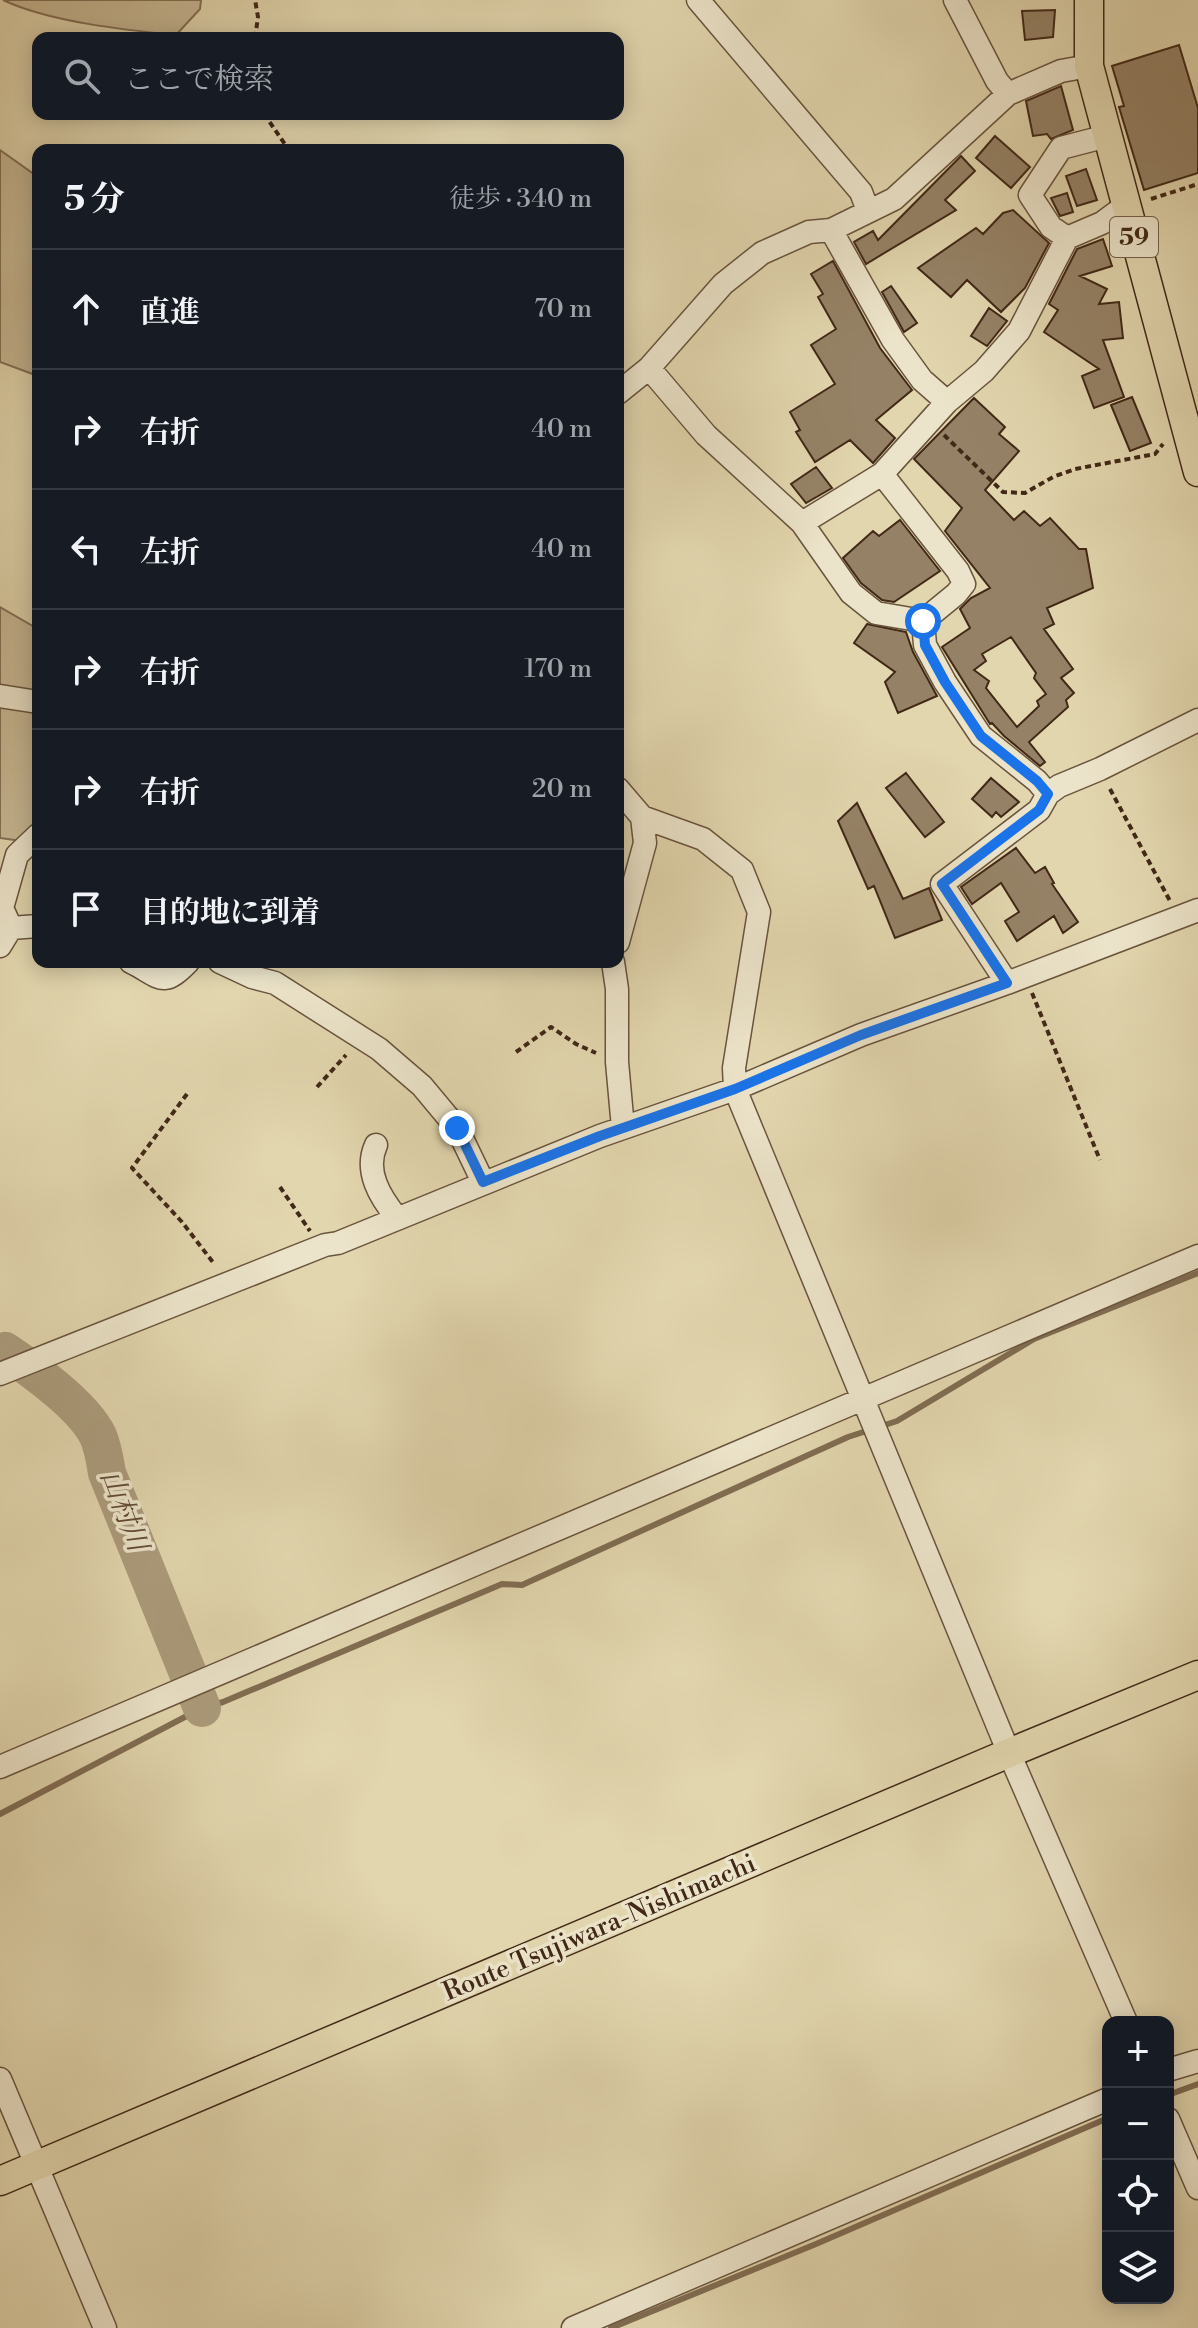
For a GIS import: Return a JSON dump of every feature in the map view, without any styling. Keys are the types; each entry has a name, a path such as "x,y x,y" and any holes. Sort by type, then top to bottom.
{"main road":[{"name":"59","path":"1089,0 1089,66 1198,472"},
{"name":"Route Tsujiwara-Nishimachi","path":"0,2181 1198,1675"}],"street":[{"path":"698,0 861,192 868,211"},
{"path":"955,0 997,81 1008,94"},
{"path":"624,388 649,368 723,284 762,253 809,232 831,230 894,199 1008,94 1061,71 1089,66"},
{"path":"1067,238 1051,227 1030,195 1061,148 1107,136"},
{"path":"802,523 882,474 947,402 984,371 1019,331 1067,238 1102,223 1125,206"},
{"path":"831,230 893,340 922,380 947,402"},
{"path":"649,368 706,435 802,523 851,593 876,613 923,621 964,584 958,571 882,474"},
{"path":"923,621 925,645 981,736 1037,781 1048,794"},
{"path":"0,696 32,701"},
{"path":"1016,980 942,884 1039,810 1048,794 1059,786 1198,720"},
{"path":"624,796 642,817 703,839 742,870 751,887 759,912 734,1068 735,1089 1009,1753 1123,2016"},
{"path":"624,920 645,843 642,817"},
{"path":"32,841 17,855 2,908 6,937 32,928"},
{"path":"0,1374 483,1182 735,1089 861,1035 1188,914"},
{"path":"143,968 165,979 172,978 182,968"},
{"path":"233,968 275,983 379,1049 422,1086 457,1128 483,1182"},
{"path":"614,968 623,1128"},
{"path":"376,1145 369,1160 373,1174 386,1204 397,1218"},
{"path":"0,1767 1198,1256"},
{"path":"1174,2068 1198,2061"},
{"path":"0,2079 105,2328"},
{"path":"573,2328 1102,2102"},
{"path":"1174,2133 1198,2188"}],"path":[{"path":"255,0 258,17 256,32"},
{"path":"268,120 285,144"},
{"path":"1125,206 1198,184"},
{"path":"930,422 1003,492 1025,493 1075,469 1155,454 1163,444"},
{"path":"1100,769 1188,914"},
{"path":"1016,980 1100,1160"},
{"path":"516,1052 551,1027 576,1044 617,1062"},
{"path":"317,1087 361,1038"},
{"path":"187,1094 132,1168 213,1260 226,1285"},
{"path":"280,1187 311,1232"}],"shaded area":[{"path":"3,0 201,0 200,9 179,32 111,28 22,8"},
{"path":"0,150 32,173 32,374 0,362"},
{"path":"0,607 32,626 32,842 0,838"}],"building":[{"path":"1055,10 1053,37 1025,40 1022,11"},
{"path":"1179,45 1198,108 1198,173 1144,190 1119,107 1124,106 1112,66"},
{"path":"1061,86 1073,130 1051,139 1047,134 1033,136 1026,101"},
{"path":"995,136 1030,167 1011,188 976,158"},
{"path":"961,156 975,171 945,200 956,210 866,264 854,242 873,231 878,240"},
{"path":"1086,169 1097,200 1077,206 1066,176"},
{"path":"1067,193 1073,212 1060,216 1051,198"},
{"path":"1013,210 1049,243 1025,288 1001,312 967,280 951,297 918,268 976,228 983,234 1003,213"},
{"path":"1103,239 1112,266 1080,276 1107,289 1099,304 1119,302 1123,338 1103,340 1124,397 1094,408 1082,376 1099,369 1044,332 1058,310 1049,304 1077,249"},
{"path":"833,261 880,348 912,390 876,420 895,438 873,463 850,440 815,462 796,432 800,430 790,412 835,384 811,345 836,329 818,297 823,294 811,274"},
{"path":"891,286 917,323 904,332 882,292"},
{"path":"989,308 1007,321 987,346 971,336"},
{"path":"1132,397 1151,443 1130,451 1111,405"},
{"path":"974,398 1005,427 999,434 1019,451 985,490 1014,520 1024,511 1040,526 1050,518 1079,549 1086,549 1093,588 1047,608 1054,624 1044,629 1073,669 1061,678 1074,693 1066,700 1068,707 1029,742 1045,762 1040,766 990,724 942,647 970,628 960,609 971,598 990,588 945,531 962,508 914,459","holes":["1011,637 1036,673 1034,678 1046,694 1037,701 1039,706 1017,727 986,688 989,681 974,670 986,661 982,654"]},
{"path":"816,467 832,488 806,503 791,484"},
{"path":"900,520 940,571 894,602 882,600 861,583 843,558 873,531 879,536"},
{"path":"867,624 906,632 913,652 937,696 898,713 885,682 895,672 854,643"},
{"path":"906,773 944,822 925,837 886,788"},
{"path":"991,778 1019,802 1001,817 996,812 992,817 972,799"},
{"path":"857,803 903,899 929,888 942,920 895,938 874,886 868,889 838,821"},
{"path":"1016,848 1035,873 1045,867 1052,884 1078,922 1063,933 1054,916 1017,941 1005,921 1019,912 1001,883 972,904 961,887"}],"waterway":[{"path":"0,1814 202,1708 223,1702 502,1584 522,1585 848,1437 897,1421 1034,1339 1198,1273"},
{"name":"山村川","path":"0,1353 5,1351 56,1389 81,1412 98,1436 107,1473 202,1708"},
{"path":"1174,2093 1198,2084"},
{"path":"611,2328 1102,2121"}],"route":[{"path":"457,1128 483,1182 600,1136 735,1089 861,1035 1007,983 942,884 1039,810 1048,794 1037,781 981,736 925,645 923,621"}]}
